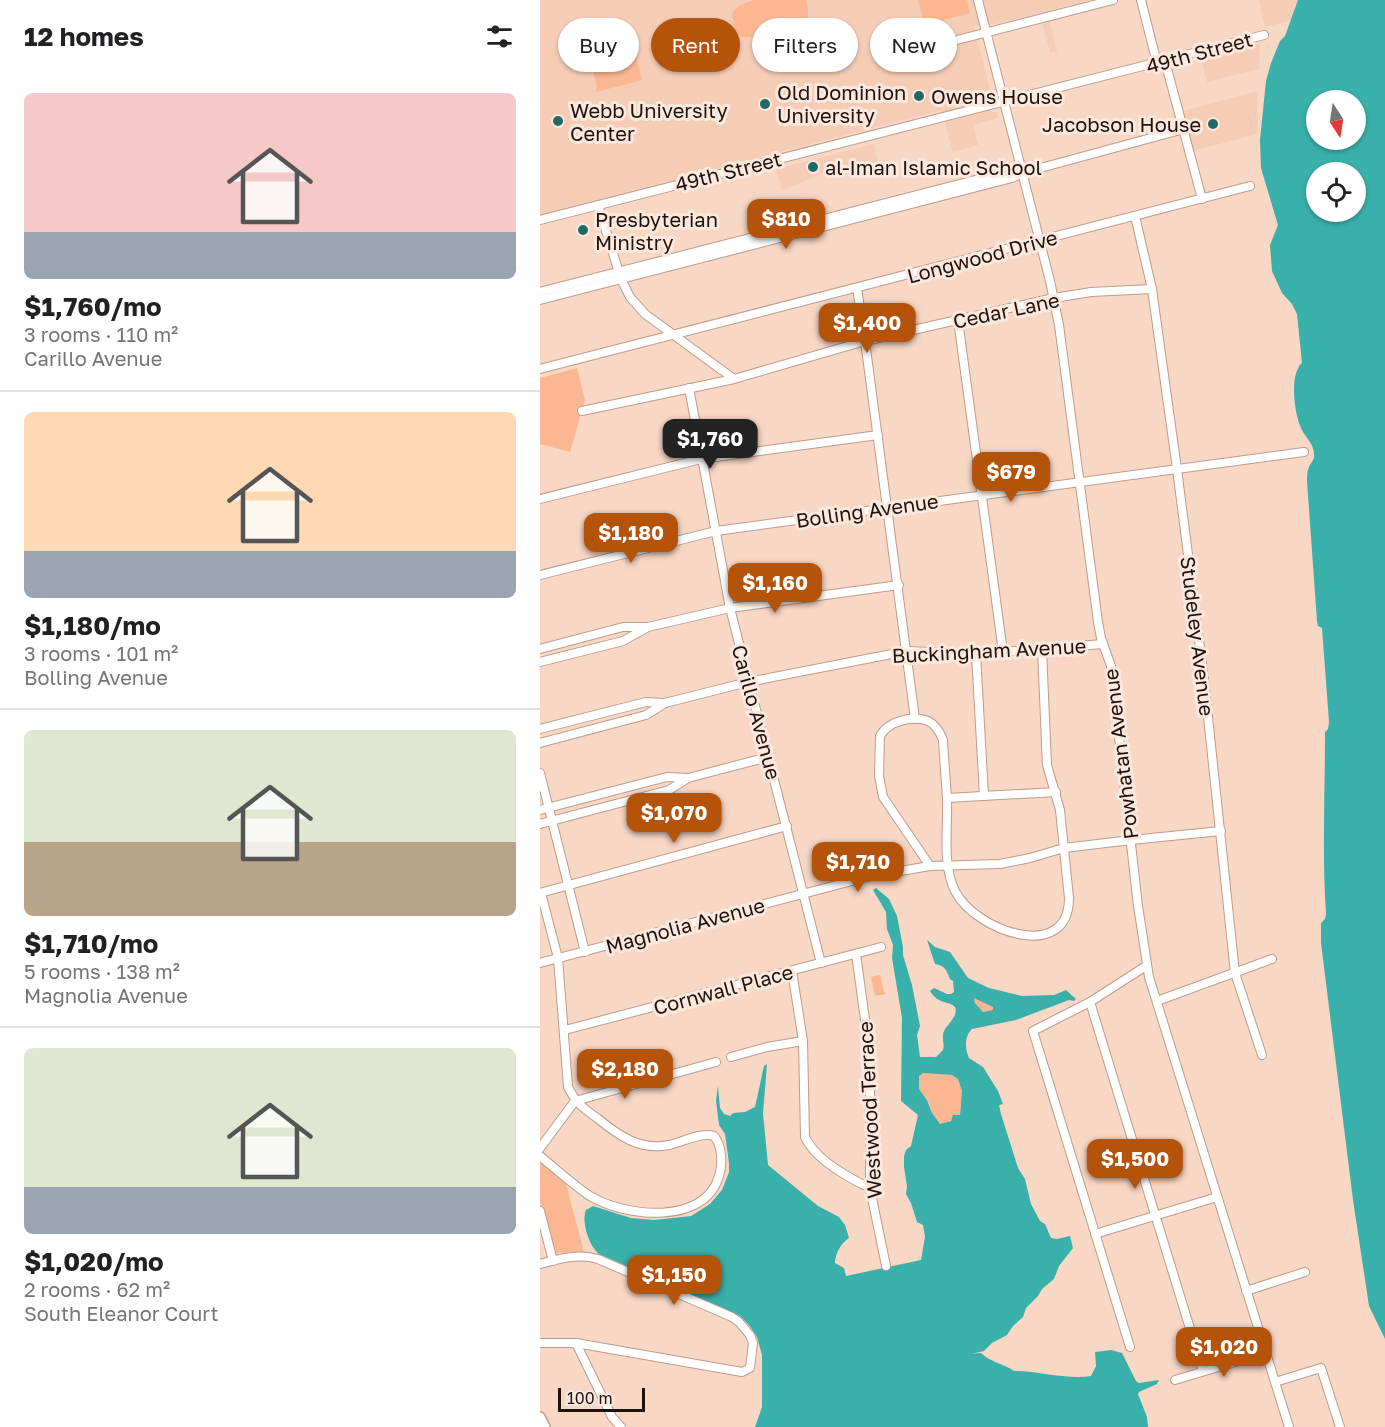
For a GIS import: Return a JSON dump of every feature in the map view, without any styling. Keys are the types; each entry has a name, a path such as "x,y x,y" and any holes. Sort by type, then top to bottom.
{"main road":[{"path":"540,1417 545,1427"}],"street":[{"name":"Powhatan Avenue","path":"978,0 1054,298 1098,622 1111,666 1146,966 1288,1427"},
{"path":"957,40 1113,0"},
{"path":"1141,0 1184,129 1202,199"},
{"name":"49th Street","path":"540,220 1264,35"},
{"path":"540,300 620,275 1010,171 1022,173 1184,129"},
{"name":"Longwood Drive","path":"540,369 1250,186"},
{"path":"598,205 620,275 630,297 637,306 734,379"},
{"name":"Studeley Avenue","path":"1135,216 1152,289 1177,468 1204,680 1235,973 1262,1055"},
{"path":"540,292 620,275"},
{"path":"856,288 866,341 915,719"},
{"name":"Cedar Lane","path":"582,411 734,379 866,341 1054,298 1091,292 1152,289"},
{"path":"958,320 1003,652"},
{"name":"Carillo Avenue","path":"689,387 730,608 821,963"},
{"path":"540,499 701,459 878,435"},
{"name":"Bolling Avenue","path":"540,575 716,531 1304,452"},
{"path":"540,649 623,627 648,627 730,608 899,585"},
{"path":"540,662 623,640 648,627"},
{"name":"Buckingham Avenue","path":"540,729 646,702 665,703 748,682 907,651 976,654 1103,644"},
{"path":"930,866 883,797 879,776 879,741 882,731 898,722 915,719 929,722 940,731 943,740 948,864 950,878 963,903 978,918 1003,931 1016,934 1038,935 1058,927 1068,912 1069,898 1060,810 1047,765 1041,650"},
{"path":"976,654 984,796"},
{"name":"Buckingham Avenue","path":"540,743 646,715 665,703"},
{"path":"540,810 667,777 688,778 768,757"},
{"path":"540,773 585,951"},
{"path":"540,824 669,790 688,778"},
{"path":"947,798 1056,792"},
{"path":"540,1156 590,1196 631,1210 673,1212 693,1207 709,1195 715,1187 722,1165 719,1143 714,1136 658,1146 634,1143 622,1137 575,1101 568,1088 558,958 541,893 787,826"},
{"name":"Magnolia Avenue","path":"540,963 871,876 948,864 1007,863 1064,848 1221,831"},
{"name":"Cornwall Place","path":"565,1030 881,947"},
{"name":"Westwood Terrace","path":"856,954 870,1056 870,1188 886,1266"},
{"path":"1157,1001 1272,959"},
{"path":"1130,1347 1033,1031 1090,1002 1146,966"},
{"path":"792,971 803,1041 805,1137 812,1150 854,1180 870,1188"},
{"path":"1090,1002 1203,1371"},
{"path":"731,1057 767,1047 803,1041"},
{"path":"540,1148 575,1101 716,1062"},
{"path":"1095,1234 1217,1197"},
{"path":"540,1211 553,1261"},
{"path":"540,1264 580,1257 598,1259 732,1317 750,1335 753,1343 753,1358 747,1371 736,1371 576,1343 540,1343"},
{"path":"1246,1291 1305,1272"},
{"path":"576,1343 612,1417 621,1427"},
{"path":"1175,1380 1265,1353"},
{"path":"1275,1382 1321,1368 1340,1427"}],"shaded area":[{"name":"Old Dominion University","path":"540,0 1089,0 1047,11 1057,52 1050,53 1040,13 995,24 974,26 991,93 988,98 992,112 997,112 998,118 973,125 978,145 953,152 941,110 540,215"},
{"path":"753,0 806,0 808,18 752,18 752,37 742,37 740,35 740,18 733,18 732,13 739,6"},
{"path":"918,0 967,0 970,13 951,18 923,18"},
{"path":"1259,0 1312,0 1314,15 1265,27"},
{"path":"1260,44 1259,69 1207,82 1201,59"},
{"path":"639,68 642,80 596,92 597,86 593,72 639,72"},
{"path":"1258,91 1257,134 1193,151 1183,111"},
{"name":"al-Iman Islamic School","path":"874,144 880,170 850,178 846,164 782,190 776,169"},
{"path":"577,368 585,400 570,452 540,444 540,378"},
{"path":"880,975 885,994 875,996 871,977"},
{"path":"974,997 994,1007 993,1010 983,1012 975,1003"},
{"path":"923,1073 952,1075 958,1079 962,1091 960,1115 940,1124 932,1113 928,1100 919,1089 919,1076"},
{"path":"542,1163 566,1184 584,1252 555,1253 540,1201 540,1164"}],"water":[{"path":"1298,0 1385,0 1385,1339 1369,1306 1353,1200 1321,943 1321,923 1326,914 1325,732 1329,722 1322,628 1318,626 1317,621 1307,481 1314,450 1302,430 1297,415 1294,385 1295,376 1302,363 1297,314 1282,293 1272,271 1270,245 1278,225 1261,168 1260,140 1266,81 1280,41 1285,36"},
{"path":"876,888 889,899 897,916 903,955 920,1026 917,1035 920,1057 936,1057 943,1050 944,1031 956,1013 952,1004 936,998 930,991 934,988 947,994 954,992 953,981 944,967 935,964 927,940 935,947 950,952 968,978 989,988 1022,996 1054,995 1066,990 1076,999 1016,1020 972,1029 966,1039 969,1058 983,1067 998,1091 1003,1104 999,1105 1001,1114 1018,1168 1025,1179 1031,1204 1040,1221 1045,1224 1051,1238 1070,1236 1073,1248 1059,1266 1054,1279 1026,1308 1023,1317 1007,1335 992,1343 984,1351 971,1354 981,1353 1014,1371 1082,1377 1091,1376 1096,1366 1095,1352 1111,1350 1122,1353 1136,1381 1139,1383 1159,1380 1157,1384 1138,1394 1147,1417 1148,1427 755,1427 762,1407 762,1355 757,1337 749,1325 740,1316 599,1254 592,1245 587,1233 585,1215 586,1210 593,1206 631,1218 654,1220 691,1216 710,1204 722,1190 729,1172 725,1134 719,1125 716,1101 718,1086 720,1108 724,1114 730,1116 733,1113 745,1112 755,1107 764,1066 767,1064 763,1113 768,1165 818,1206 839,1217 845,1225 849,1238 839,1249 835,1263 844,1268 846,1276 921,1260 925,1237 923,1225 917,1222 906,1194 904,1167 904,1156 906,1150 911,1146 918,1115 901,1101 902,1018 892,958 893,945 887,929 886,912 873,890","holes":["974,998 993,1007 993,1010 983,1012 975,1003","923,1073 952,1075 958,1079 962,1091 960,1115 953,1115 951,1121 940,1124 919,1089 919,1076"]}],"place":[{"name":"Owens House","path":"919,96"},
{"name":"Old Dominion University","path":"765,104"},
{"name":"Webb University Center","path":"558,121"},
{"name":"Jacobson House","path":"1213,124"},
{"name":"al-Iman Islamic School","path":"813,167"},
{"name":"Presbyterian Ministry","path":"583,230"}]}
